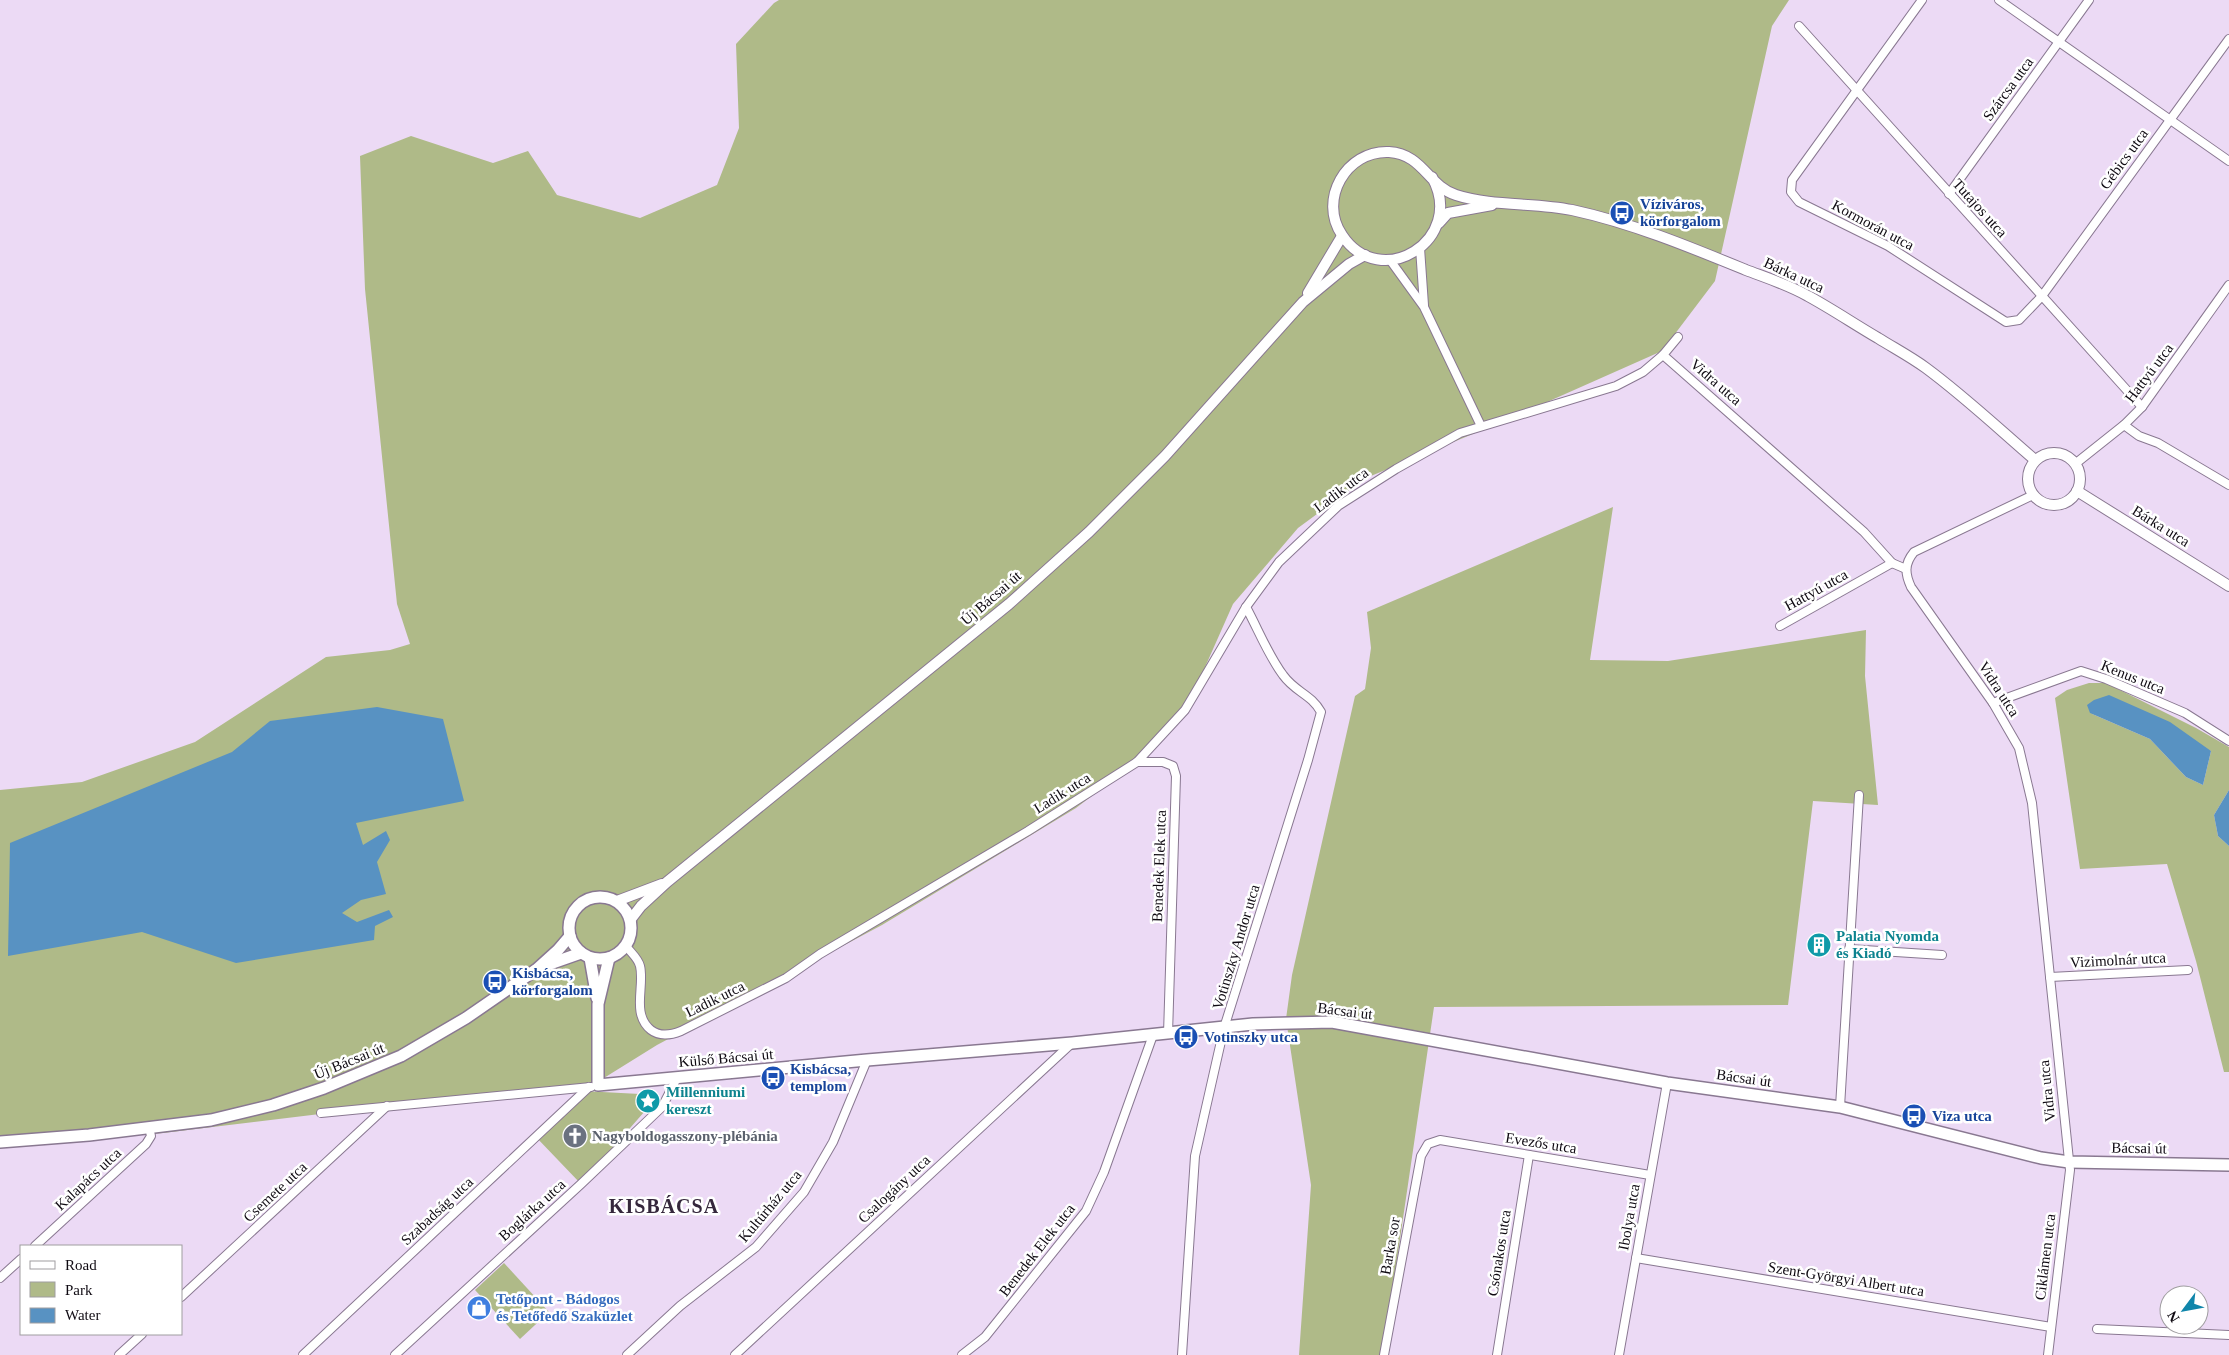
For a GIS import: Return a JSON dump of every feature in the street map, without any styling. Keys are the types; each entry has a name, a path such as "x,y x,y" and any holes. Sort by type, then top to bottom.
{"main road":[{"name":"Új Bácsai út","path":"0,1142 89,1135 211,1120 273,1105 324,1088 401,1056 466,1018 537,969 570,936 569,925 572,915 578,906 586,900 596,897 607,897 617,901"},
{"path":"594,1086 598,1004 609,958 621,952 630,937 631,919 617,901"},
{"path":"570,936 572,942 586,956 598,1004"},
{"name":"Új Bácsai út","path":"537,969 586,956 609,958"},
{"name":"Bácsai út","path":"1253,1024 1332,1022 1667,1083 1840,1107 2014,1153 2069,1162 2229,1164"},
{"name":"Külső Bácsai út","path":"594,1086 1168,1034 1253,1024"}],"street":[{"name":"Kormorán utca","path":"1922,0 1792,180 1791,192 1799,202 1888,246 2006,322 2019,320 2042,296"},
{"path":"1999,0 2229,161"},
{"name":"Szárcsa utca","path":"1949,194 2089,0"},
{"name":"Tutajos utca","path":"1799,26 2142,407"},
{"name":"Gébics utca","path":"2042,296 2229,39"},
{"path":"1397,153 1420,164 1440,186 1456,195 1500,203 1448,213 1437,225 1427,242 1420,248 1406,256 1390,260 1364,255 1352,247 1342,236 1335,221 1334,196 1344,173 1357,161 1372,154 1397,153"},
{"path":"1432,177 1440,198 1437,225"},
{"name":"Bárka utca","path":"1500,203 1540,205 1571,210 1633,227 1718,258 1806,294 1925,367 2035,460"},
{"name":"Új Bácsai út","path":"1303,302 1342,236"},
{"path":"1420,248 1424,307"},
{"name":"Új Bácsai út","path":"631,919 641,906 667,882 1009,604 1089,532 1165,456 1303,302 1348,264 1364,255"},
{"path":"1390,260 1424,307 1482,426"},
{"name":"Hattyú utca","path":"2076,464 2124,425 2142,407 2229,285"},
{"name":"Ladik utca","path":"626,946 640,964 640,1012 645,1023 658,1034 674,1034 681,1031 786,978 820,954 1028,831 1137,762 1185,710 1246,607 1279,562 1338,506 1396,468 1460,433 1616,386 1642,372 1663,355 1678,337"},
{"name":"Vidra utca","path":"1663,355 1857,526 1892,563 1906,569 1911,588 1993,703 2019,748 2032,803 2069,1162"},
{"path":"2124,425 2139,436 2158,443 2229,485"},
{"path":"2050,453 2058,453 2066,456 2076,464 2079,475 2077,491 2066,502 2058,505 2042,503 2033,495 2028,484 2028,475 2035,460 2050,453"},
{"name":"Bárka utca","path":"2077,491 2229,586"},
{"path":"1906,569 1908,558 1914,552 2033,495"},
{"name":"Hattyú utca","path":"1780,626 1892,563"},
{"name":"Votinszky Andor utca","path":"1182,1355 1195,1156 1224,1028 1308,760 1321,712 1315,700 1293,688 1282,674 1246,607"},
{"name":"Kenus utca","path":"1993,703 2081,671 2106,679 2185,713 2229,741"},
{"name":"Benedek Elek utca","path":"1137,762 1168,764 1173,766 1176,776 1168,1034"},
{"path":"1840,1107 1860,795"},
{"name":"Új Bácsai út","path":"617,901 667,882"},
{"path":"1849,950 1942,955"},
{"name":"Vizimolnár utca","path":"2050,977 2188,970"},
{"name":"Benedek Elek utca","path":"962,1355 985,1337 1086,1211 1104,1172 1153,1035"},
{"name":"Csalogány utca","path":"735,1355 1072,1043"},
{"name":"Kultúrház utca","path":"627,1355 680,1306 756,1247 804,1192 833,1142 866,1060"},
{"name":"Boglárka utca","path":"395,1355 662,1107 677,1078"},
{"name":"Ibolya utca","path":"1619,1355 1667,1083"},
{"name":"Külső Bácsai út","path":"321,1113 594,1086"},
{"name":"Szabadság utca","path":"303,1355 594,1086"},
{"name":"Csemete utca","path":"182,1296 387,1106"},
{"name":"Kalapács utca","path":"36,1245 146,1144 150,1136 149,1127"},
{"name":"Evezős utca","path":"1428,1144 1440,1140 1650,1175"},
{"name":"Barka sor","path":"1384,1355 1421,1156 1428,1144"},
{"name":"Csónakos utca","path":"1497,1355 1529,1155"},
{"name":"Ciklámen utca","path":"2048,1355 2069,1162"},
{"name":"Szent-Györgyi Albert utca","path":"1636,1258 2051,1327"},
{"path":"0,1278 20,1260"},
{"path":"2097,1329 2229,1335"},
{"path":"119,1355 141,1335"}],"green space":[{"path":"779,0 1789,0 1772,26 1715,281 1662,351 1502,422 1366,478 1298,528 1233,604 1194,692 1138,761 1076,808 882,925 657,1045 583,1091 659,1095 581,1184 535,1136 579,1092 353,1110 163,1133 0,1146 0,790 82,782 195,742 326,657 390,650 410,644 397,604 365,289 360,156 411,136 493,163 528,151 557,195 640,218 717,185 739,128 736,44"},
{"path":"1613,507 1590,660 1668,661 1866,630 1865,676 1878,805 1813,801 1788,1005 1434,1007 1383,1355 1299,1355 1311,1185 1286,1019 1292,975 1355,696 1365,689 1371,648 1367,612"},
{"path":"2089,683 2106,683 2196,728 2229,747 2229,790 2214,815 2218,836 2229,846 2229,1072 2224,1072 2196,961 2167,864 2080,869 2055,698 2067,690","holes":["2090,713 2211,751 2203,785 2186,777 2150,739"]},
{"path":"504,1263 549,1312 520,1339 475,1290"}],"water":[{"path":"2109,695 2170,722 2211,751 2203,785 2186,777 2150,739 2090,713 2087,705 2094,700"},
{"path":"377,707 443,719 464,801 356,823 363,845 386,831 390,840 377,862 386,894 361,900 342,913 357,922 389,910 393,917 375,926 374,940 236,963 142,932 8,956 10,843 232,752 270,721"},
{"path":"2229,790 2229,846 2218,836 2214,815"}],"place":[{"name":"Víziváros, körforgalom","path":"1622,213"},
{"name":"Palatia Nyomda és Kiadó","path":"1819,945"},
{"name":"Kisbácsa, körforgalom","path":"495,982"},
{"name":"Votinszky utca","path":"1186,1037"},
{"name":"Kisbácsa, templom","path":"773,1078"},
{"name":"Millenniumi kereszt","path":"648,1101"},
{"name":"Viza utca","path":"1914,1116"},
{"name":"Nagyboldogasszony-plébánia","path":"575,1136"},
{"name":"Tetőpont - Bádogos és Tetőfedő Szaküzlet","path":"479,1308"}],"district":[{"name":"KISBÁCSA","path":"664,1206"}]}
